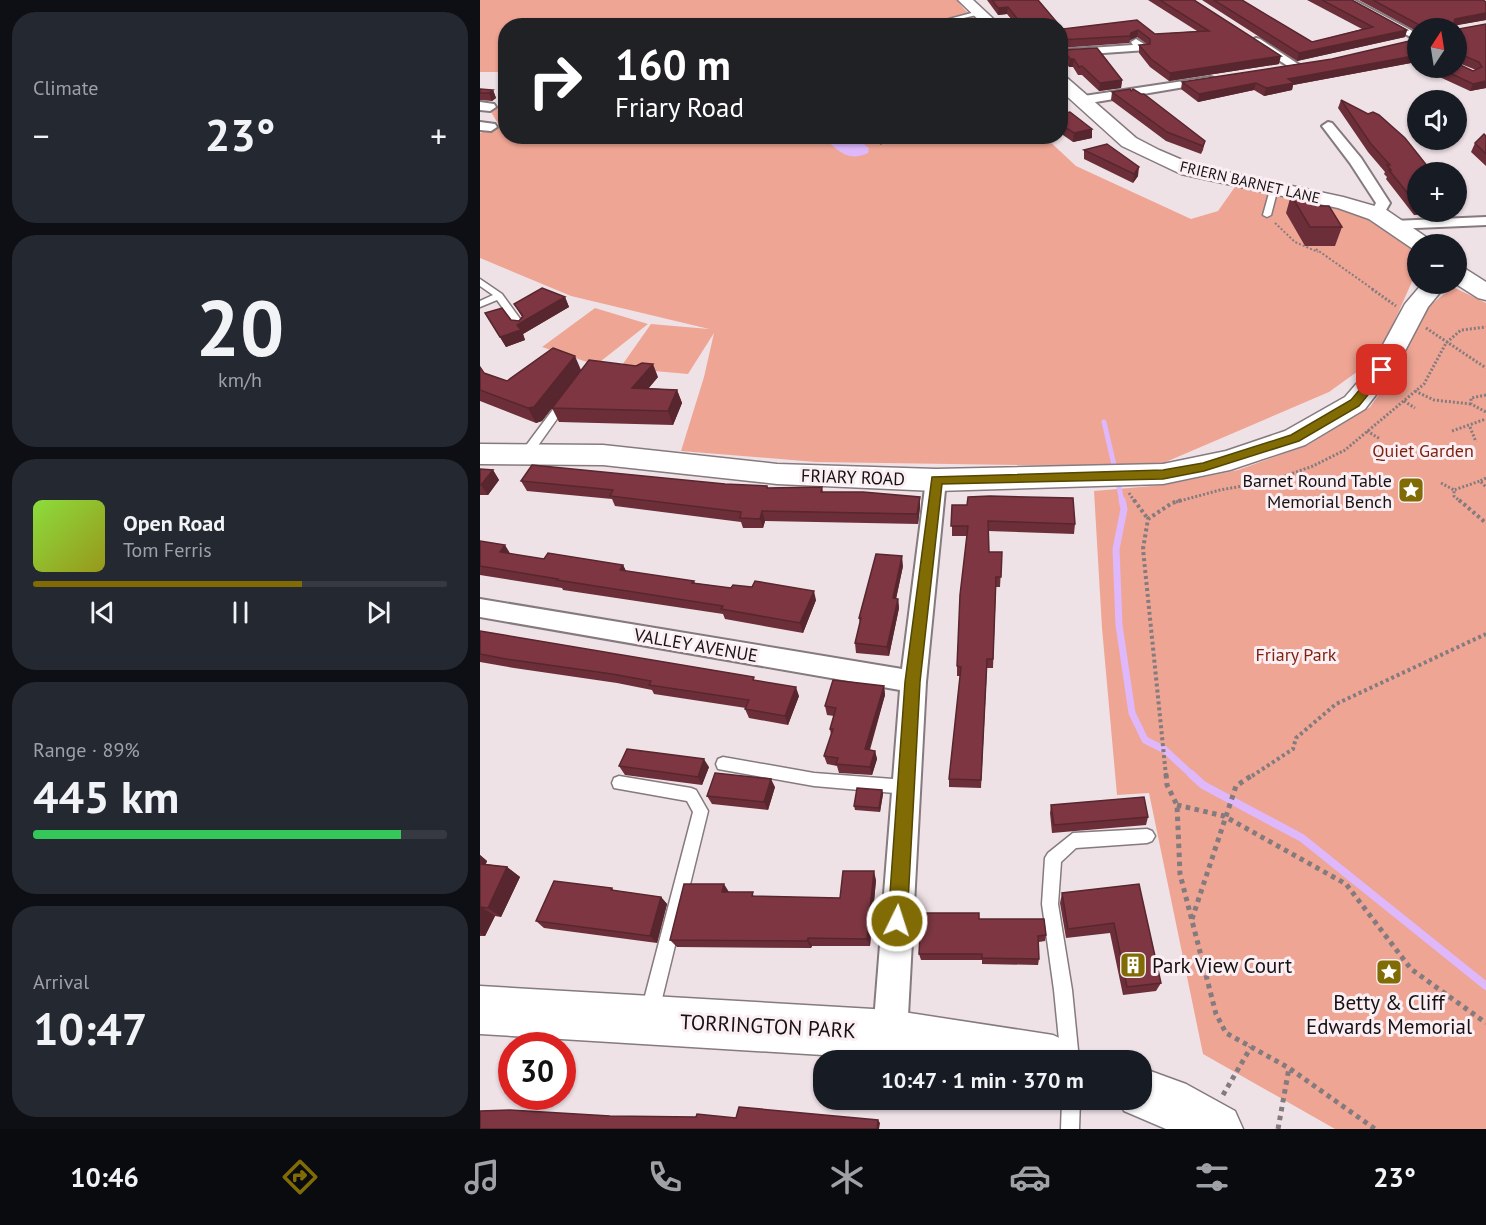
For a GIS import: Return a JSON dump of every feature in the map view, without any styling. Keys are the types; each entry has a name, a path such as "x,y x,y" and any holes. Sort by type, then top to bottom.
{"street":[{"path":"965,0 985,18"},
{"path":"1347,0 1407,33"},
{"path":"1248,36 1301,65 1272,70"},
{"path":"1068,53 1143,48 1136,42"},
{"path":"1084,100 1225,77"},
{"name":"FRIERN BARNET LANE","path":"1068,87 1129,142 1188,170 1343,203 1385,220 1407,235"},
{"path":"1328,126 1356,161 1383,204 1385,220 1486,221"},
{"path":"1467,280 1486,293"},
{"name":"FRIARY ROAD","path":"480,454 603,455 777,474 936,480 1163,474 1204,467 1295,438 1355,403 1382,370 1417,303 1426,294"},
{"path":"890,1034 913,682 936,480"},
{"name":"VALLEY AVENUE","path":"480,609 913,682"},
{"name":"TORRINGTON PARK","path":"480,1010 890,1034 990,1050"}],"lane":[{"path":"953,18 979,13"},
{"path":"1267,215 1274,188"},
{"path":"480,282 499,296 521,327"},
{"path":"480,304 499,296"},
{"path":"526,454 569,396"},
{"path":"723,764 783,777 826,783 906,787"},
{"path":"619,783 691,795 701,811 648,1020"},
{"path":"1069,1050 1050,904 1053,858 1073,840 1147,836"},
{"path":"1070,1129 1071,1110"}],"path":[{"path":"1267,215 1295,242 1317,250 1446,343 1486,368"},
{"path":"1375,1129 1289,1068 1226,1033 1216,1014 1180,874 1177,805 1167,785 1143,549 1148,519 1172,502 1271,481 1313,466 1345,450 1424,384 1446,343 1461,330 1486,327"},
{"path":"1415,391 1434,400 1471,404 1486,412"},
{"path":"1471,404 1471,398 1477,394 1486,395"},
{"path":"1404,401 1415,408"},
{"path":"1452,431 1470,427 1486,419"},
{"path":"1470,427 1476,442"},
{"path":"1367,431 1380,439"},
{"path":"1116,476 1148,519"},
{"path":"1441,483 1454,490 1486,478"},
{"path":"1480,481 1486,487"},
{"path":"1454,490 1454,496 1486,523"},
{"path":"1191,921 1224,816 1236,786 1293,749 1296,738 1336,704 1486,634"},
{"path":"1177,805 1224,816 1346,884 1411,969 1486,1023"},
{"path":"1181,1116 1226,1086 1251,1047"},
{"path":"1278,1129 1289,1068"}],"green space":[{"path":"480,0 957,0 976,18 498,18 498,72 480,72"},
{"path":"498,106 498,123 491,112"},
{"path":"498,125 498,144 1052,144 1076,166 1191,219 1218,211 1237,184 1318,202 1361,215 1407,246 1407,293 1379,356 1329,392 1154,467 816,462 681,451 704,377 714,333 688,374 620,368 651,324 709,329 571,296 480,258 480,133"},
{"name":"Friary Park","path":"1444,294 1467,294 1486,303 1486,1129 1335,1129 1203,1054 1149,793 1117,795 1102,628 1094,491 1164,485 1238,470 1308,445 1370,407 1397,369 1429,306"},
{"path":"595,308 648,324 596,365 542,347"}],"shaded area":[{"path":"831,144 864,144 869,148 868,153 861,156 848,155"}],"building":[{"path":"992,0 1038,0 1053,18 1017,18 1008,7 998,8"},
{"path":"1160,0 1194,0 1281,56 1170,73 1151,59 1139,45 1150,44 1150,39 1138,30 1130,36 1068,40 1068,28 1137,20 1155,34 1209,31"},
{"path":"1214,0 1242,0 1312,42 1373,27 1322,0 1352,0 1407,30 1299,53"},
{"path":"1373,0 1483,0 1486,2 1486,13 1460,18 1407,18"},
{"path":"1486,24 1486,81 1473,84 1460,78 1467,78 1467,68 1473,71 1482,67 1479,62 1467,57 1467,28"},
{"path":"1407,42 1407,57 1288,79 1294,83 1266,88 1256,83 1199,94 1182,82 1332,59"},
{"path":"1097,48 1122,80 1100,83 1082,66 1079,67 1074,59 1070,59 1068,50"},
{"path":"480,89 493,90 489,93 480,93"},
{"path":"1130,89 1144,94 1205,141 1203,146 1167,132 1112,92"},
{"path":"1341,100 1368,114 1373,112 1379,115 1405,138 1407,150 1415,150 1424,162 1407,162 1407,192 1389,170 1391,170 1387,165 1390,165 1371,144"},
{"path":"1068,112 1092,129 1074,133 1068,129"},
{"path":"1484,134 1486,136 1486,154 1475,143"},
{"path":"1107,144 1139,167 1134,174 1084,150"},
{"path":"1291,195 1311,200 1321,206 1329,206 1342,227 1310,227"},
{"path":"542,288 565,297 517,325 521,330 500,337 485,313 502,308 511,320 519,321 523,316 514,304"},
{"path":"553,348 575,356 534,407 528,408 480,390 480,367 484,373 507,381"},
{"path":"589,360 636,366 642,363 653,364 632,388 677,390 668,411 552,408"},
{"path":"532,465 767,486 767,488 822,487 821,492 863,492 920,497 917,514 762,511 760,519 740,518 741,512 610,496 613,490 521,481"},
{"path":"480,469 493,470 481,485 480,485"},
{"path":"968,497 1073,498 1075,524 988,521 989,552 1002,552 1001,577 996,577 993,659 987,659 981,780 949,779 961,667 957,666 960,595 968,526 951,526 952,505 967,505"},
{"path":"480,541 505,545 500,552 544,559 548,553 623,565 620,570 694,581 692,583 731,588 733,585 752,587 755,581 814,591 800,623 721,609 723,606 480,566"},
{"path":"876,554 902,556 893,598 898,599 887,647 855,643 861,618 859,618"},
{"path":"480,631 754,677 753,680 796,687 785,716 745,709 749,700 649,685 651,681 612,674 480,654"},
{"path":"833,680 884,686 865,749 875,751 870,767 836,764 838,758 824,756 833,729 830,729 836,708 825,706"},
{"path":"627,749 704,759 698,777 619,766"},
{"path":"715,773 771,779 764,802 707,796"},
{"path":"857,788 882,790 879,808 854,806"},
{"path":"1144,797 1148,817 1054,825 1051,805"},
{"path":"480,864 507,867 488,908 480,908"},
{"path":"843,871 874,871 867,939 670,940 684,884 724,884 722,892 753,892 752,896 840,898"},
{"path":"554,881 661,897 650,936 536,921"},
{"name":"Park View Court","path":"1139,884 1161,983 1127,987 1114,923 1068,929 1062,893"},
{"path":"921,913 979,913 979,919 1044,919 1046,935 1038,936 1039,959 982,958 982,954 919,954"},
{"path":"739,1107 878,1120 877,1129 480,1129 480,1111 510,1110 610,1116 696,1117 697,1114 736,1118"}],"waterway":[{"path":"1104,422 1114,465"},
{"path":"1119,487 1122,502"},
{"path":"1122,500 1124,509 1116,549 1119,625 1132,713 1145,740 1165,750 1193,776"},
{"path":"1191,774 1203,785 1302,838 1486,986"}],"place":[{"name":"Barnet Round Table Memorial Bench","path":"1411,490"},
{"name":"Park View Court","path":"1133,965"},
{"name":"Betty & Cliff Edwards Memorial","path":"1389,972"}],"route":[{"path":"897,921 913,682 936,480 1163,474 1204,467 1295,438 1355,403 1382,370"}],"park label":[{"name":"Quiet Garden","path":"1423,450"}]}
